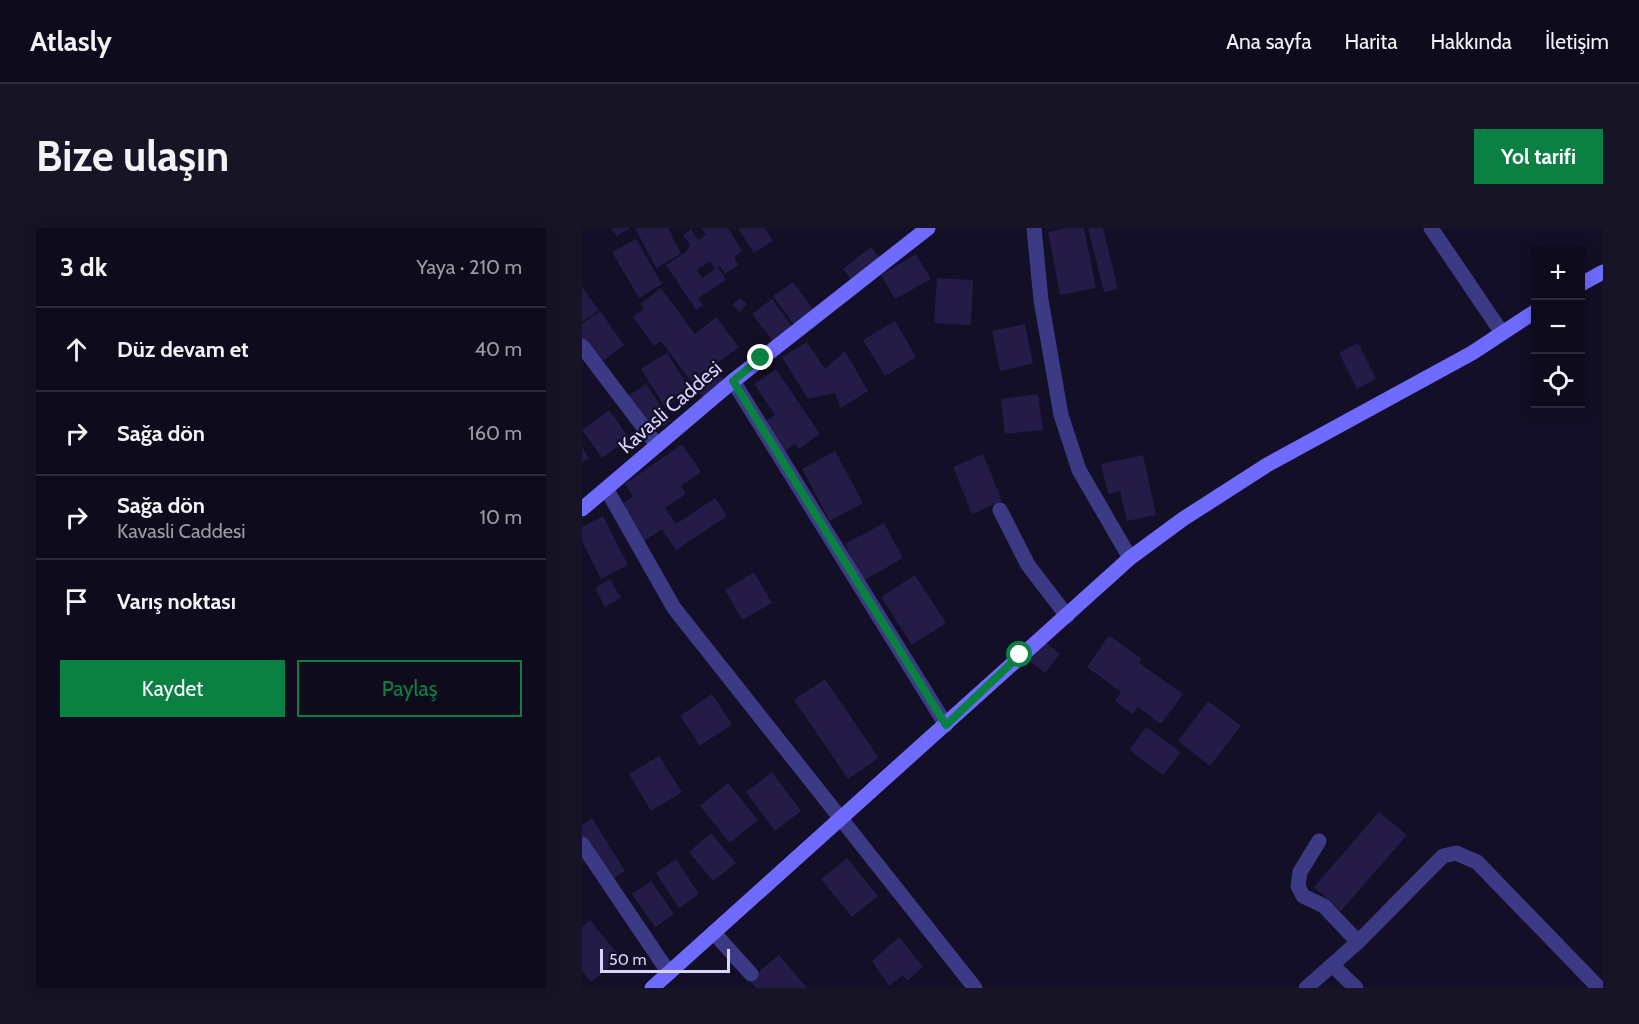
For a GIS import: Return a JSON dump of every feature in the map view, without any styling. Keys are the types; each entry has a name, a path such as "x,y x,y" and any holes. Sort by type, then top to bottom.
{"street":[{"name":"Kavasli Caddesi","path":"582,509 733,381 928,228"},
{"path":"1034,228 1041,300 1061,415 1079,470 1130,558"},
{"path":"1431,228 1502,333"},
{"path":"1585,282 1603,272"},
{"path":"652,988 1130,558 1183,519 1267,465 1472,353 1531,314"},
{"path":"582,346 657,445"},
{"path":"733,381 946,725"},
{"path":"607,490 674,608 840,821 975,988"},
{"path":"1000,510 1029,565 1067,616"},
{"path":"1319,841 1300,872 1298,886 1303,896 1324,906 1358,942"},
{"path":"582,844 669,974"},
{"path":"1306,988 1358,942 1443,855 1456,853 1477,862 1599,988"},
{"path":"714,933 751,974"},
{"path":"1332,965 1356,988"}],"building":[{"path":"611,228 631,228 616,236"},
{"path":"635,228 668,228 681,254 656,268"},
{"path":"701,228 728,228 742,251 734,257 739,265 725,274 720,266 718,267 726,280 698,298 703,305 696,310 666,265 686,252 690,245 683,235 691,229 698,240 706,235","holes":["710,261 715,269 702,278 697,270"]},
{"path":"738,228 765,228 773,241 754,253"},
{"path":"1066,228 1084,228 1096,288 1060,295 1048,232"},
{"path":"1088,228 1103,228 1118,289 1104,292"},
{"path":"636,239 662,284 639,298 612,252"},
{"path":"871,247 881,260 853,282 843,269"},
{"path":"916,254 931,279 895,299 881,275"},
{"path":"937,278 973,280 971,325 934,323"},
{"path":"793,282 815,312 795,326 773,296"},
{"path":"582,287 599,310 582,322"},
{"path":"661,288 695,334 716,317 739,347 713,366 725,382 703,398 661,341 654,346 633,317 644,309 640,304"},
{"path":"740,298 747,304 740,312 732,305"},
{"path":"772,299 794,329 775,344 752,314"},
{"path":"600,311 624,345 600,363 582,339 582,324"},
{"path":"895,321 916,357 885,376 863,340"},
{"path":"1025,324 1033,364 1000,371 992,331"},
{"path":"807,342 825,369 845,351 868,391 841,408 835,393 808,399 782,357"},
{"path":"1358,343 1376,379 1357,389 1339,353"},
{"path":"667,353 691,390 665,407 641,369"},
{"path":"776,369 820,434 799,449 795,444 783,452 763,423 775,415 754,384"},
{"path":"646,384 671,421 653,433 628,396"},
{"path":"1038,394 1043,430 1005,434 1001,399"},
{"path":"609,410 629,438 602,458 582,430"},
{"path":"682,444 701,472 681,486 686,494 665,508 676,524 715,498 727,516 676,550 662,529 643,542 619,506 633,497 625,484"},
{"path":"582,447 589,458 582,462"},
{"path":"835,451 863,503 830,521 802,469"},
{"path":"983,454 1002,501 972,514 953,467"},
{"path":"1143,455 1156,515 1127,521 1120,491 1108,494 1101,464"},
{"path":"603,516 628,565 601,579 582,541 582,527"},
{"path":"884,523 903,558 863,581 845,544"},
{"path":"754,572 772,603 742,620 725,590"},
{"path":"915,575 946,623 912,645 881,597"},
{"path":"610,579 621,598 605,607 595,588"},
{"path":"1109,635 1142,659 1139,663 1183,694 1161,724 1138,707 1133,714 1115,701 1121,692 1087,667"},
{"path":"1044,641 1060,654 1045,673 1029,660"},
{"path":"825,679 879,758 848,779 794,700"},
{"path":"712,694 732,724 700,746 680,716"},
{"path":"1208,701 1241,726 1210,766 1178,741"},
{"path":"1146,727 1181,752 1163,775 1129,750"},
{"path":"659,756 682,792 651,811 629,774"},
{"path":"772,772 801,811 775,831 746,792"},
{"path":"728,783 758,820 730,843 700,806"},
{"path":"1379,812 1407,835 1341,911 1314,887"},
{"path":"592,818 625,871 603,884 582,849 582,825"},
{"path":"711,833 736,863 713,881 689,852"},
{"path":"847,858 878,896 852,917 821,879"},
{"path":"676,859 699,894 679,908 656,873"},
{"path":"651,881 674,914 655,927 632,894"},
{"path":"590,920 621,958 591,982 582,971 582,927"},
{"path":"899,937 923,967 907,981 903,975 889,986 872,961"},
{"path":"779,955 807,988 756,988 749,980"}],"route":[{"path":"761,358 733,381 946,725 1020,655"}]}
